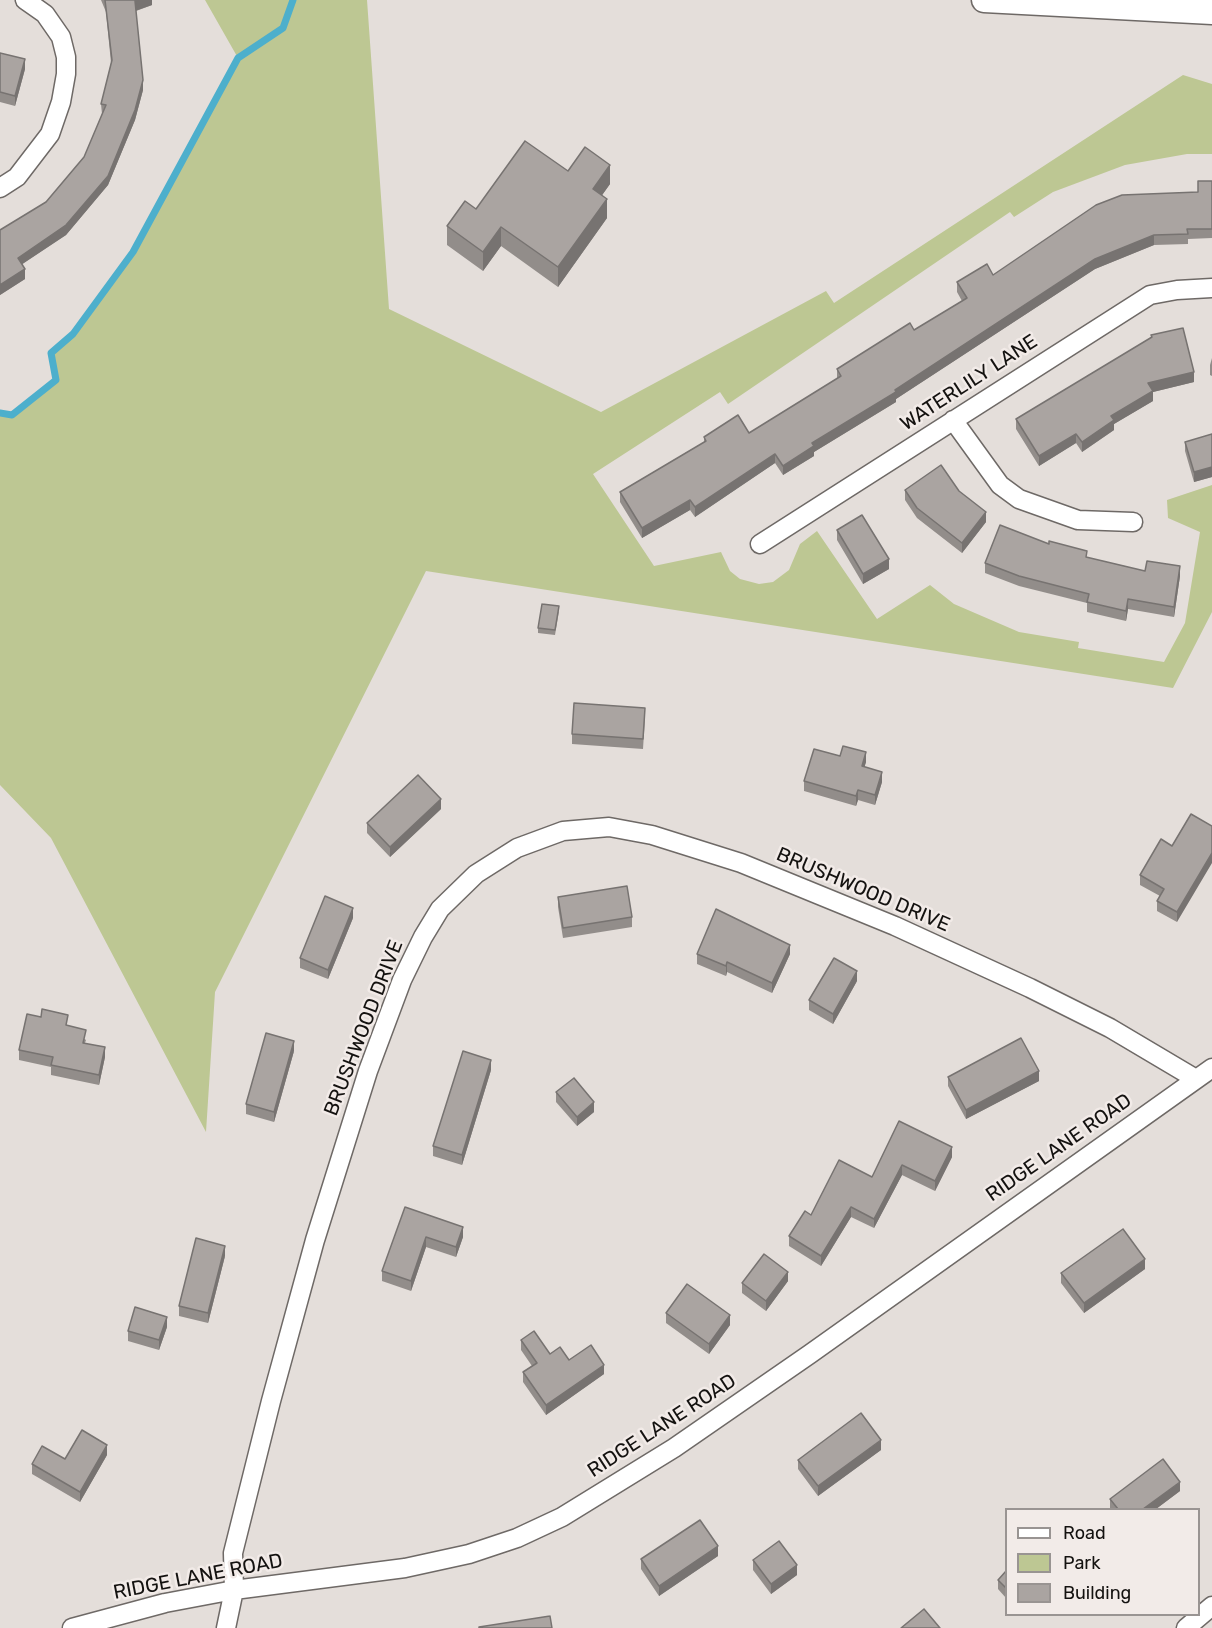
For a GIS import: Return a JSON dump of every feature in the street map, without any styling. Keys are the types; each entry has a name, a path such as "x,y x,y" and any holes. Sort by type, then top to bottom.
{"main road":[{"path":"984,0 1212,12"}],"street":[{"path":"0,188 17,177 50,134 61,102 66,74 66,57 61,37 45,14 25,0"},
{"name":"WATERLILY LANE","path":"760,544 1150,295 1177,290 1212,288"},
{"path":"953,420 1000,484 1019,499 1078,520 1133,522"},
{"name":"BRUSHWOOD DRIVE","path":"226,1628 234,1590 233,1553 315,1240 365,1081 402,980 440,909 476,874 517,848 562,831 609,828 652,835 741,863 895,926 1030,988 1120,1033 1196,1079"},
{"name":"RIDGE LANE ROAD","path":"72,1628 154,1606 234,1590 405,1568 458,1556 517,1538 562,1517 683,1441 1212,1068"},
{"path":"1186,1628 1212,1606"}],"green space":[{"path":"205,0 367,0 389,309 601,412 826,291 834,303 1183,75 1212,84 1212,154 1187,154 1125,165 1053,192 1014,217 1010,212 728,404 720,392 593,474 654,566 721,552 730,571 740,579 759,584 773,582 789,570 800,544 817,531 877,619 930,585 954,604 1019,632 1079,642 1078,648 1164,662 1185,623 1200,532 1168,518 1167,500 1212,485 1212,612 1173,688 426,571 215,992 206,1132 51,838 0,785 0,413 12,415 56,380 51,353 73,333 133,252 238,58"}],"building":[{"path":"105,0 138,0 135,1 143,80 135,110 108,176 66,225 18,258 25,269 0,285 0,230 46,202 84,157 106,105 101,104 112,60"},
{"path":"0,53 25,59 15,96 0,92"},
{"path":"525,141 568,171 585,147 610,165 593,189 607,199 558,267 501,227 483,252 447,226 465,201 476,209"},
{"path":"1198,181 1212,181 1212,229 1187,229 1188,234 1154,235 1095,259 895,390 896,392 812,443 814,446 783,466 775,454 695,507 690,500 642,528 620,492 706,441 704,437 738,415 749,433 841,376 837,369 910,323 914,330 967,298 957,282 987,264 993,275 1096,205 1122,195 1198,192"},
{"path":"1183,328 1194,372 1148,383 1153,391 1111,416 1114,420 1082,442 1076,434 1039,456 1016,419 1152,337 1151,335"},
{"path":"1212,434 1212,467 1194,472 1185,442"},
{"path":"941,465 959,491 986,512 962,543 917,508 905,490"},
{"path":"862,515 889,559 863,574 837,530"},
{"path":"1000,525 1049,544 1049,541 1087,551 1086,557 1145,571 1147,561 1180,566 1174,607 1128,599 1126,611 1087,602 1089,594 1019,576 985,563"},
{"path":"542,604 559,606 555,630 538,628"},
{"path":"574,703 645,708 643,739 572,734"},
{"path":"843,746 866,752 862,766 882,772 875,795 858,790 856,796 804,781 814,749 840,756"},
{"path":"418,775 441,799 390,847 367,823"},
{"path":"1191,814 1212,826 1212,853 1177,912 1157,901 1164,889 1140,875 1161,839 1172,846"},
{"path":"627,886 632,917 563,928 558,897"},
{"path":"325,896 353,908 328,970 300,958"},
{"path":"716,909 790,945 772,983 727,962 726,966 697,954"},
{"path":"834,958 857,971 833,1014 809,1000"},
{"path":"42,1009 68,1015 66,1025 86,1030 83,1043 105,1047 99,1075 51,1065 53,1057 19,1050 27,1014 41,1017"},
{"path":"266,1033 294,1041 274,1112 246,1104"},
{"path":"1021,1038 1039,1071 966,1110 948,1077"},
{"path":"463,1051 491,1060 462,1155 433,1146"},
{"path":"574,1078 594,1102 577,1117 556,1092"},
{"path":"899,1121 952,1147 935,1181 902,1165 874,1219 851,1207 821,1256 789,1236 805,1211 811,1215 839,1160 872,1177"},
{"path":"405,1207 463,1227 456,1247 426,1237 411,1281 382,1271"},
{"path":"1123,1229 1145,1259 1084,1303 1061,1273"},
{"path":"196,1238 225,1246 208,1313 179,1306"},
{"path":"764,1254 788,1272 766,1301 742,1283"},
{"path":"687,1284 730,1315 709,1344 666,1313"},
{"path":"135,1307 167,1317 159,1340 128,1331"},
{"path":"534,1331 550,1354 560,1347 569,1360 591,1345 604,1365 546,1405 523,1372 537,1363 521,1340"},
{"path":"861,1413 881,1440 818,1486 798,1460"},
{"path":"82,1430 107,1445 80,1492 32,1464 42,1446 65,1459"},
{"path":"1163,1459 1180,1482 1144,1508 1117,1508 1110,1499"},
{"path":"700,1520 718,1546 659,1586 641,1559"},
{"path":"779,1541 797,1565 771,1584 753,1560"},
{"path":"1005,1572 1005,1587 998,1580"},
{"path":"924,1609 940,1628 901,1628"},
{"path":"550,1616 552,1628 479,1628 479,1627"}],"waterway":[{"path":"0,413 12,415 56,380 51,353 73,334 133,252 238,58 283,28 293,0"}]}
